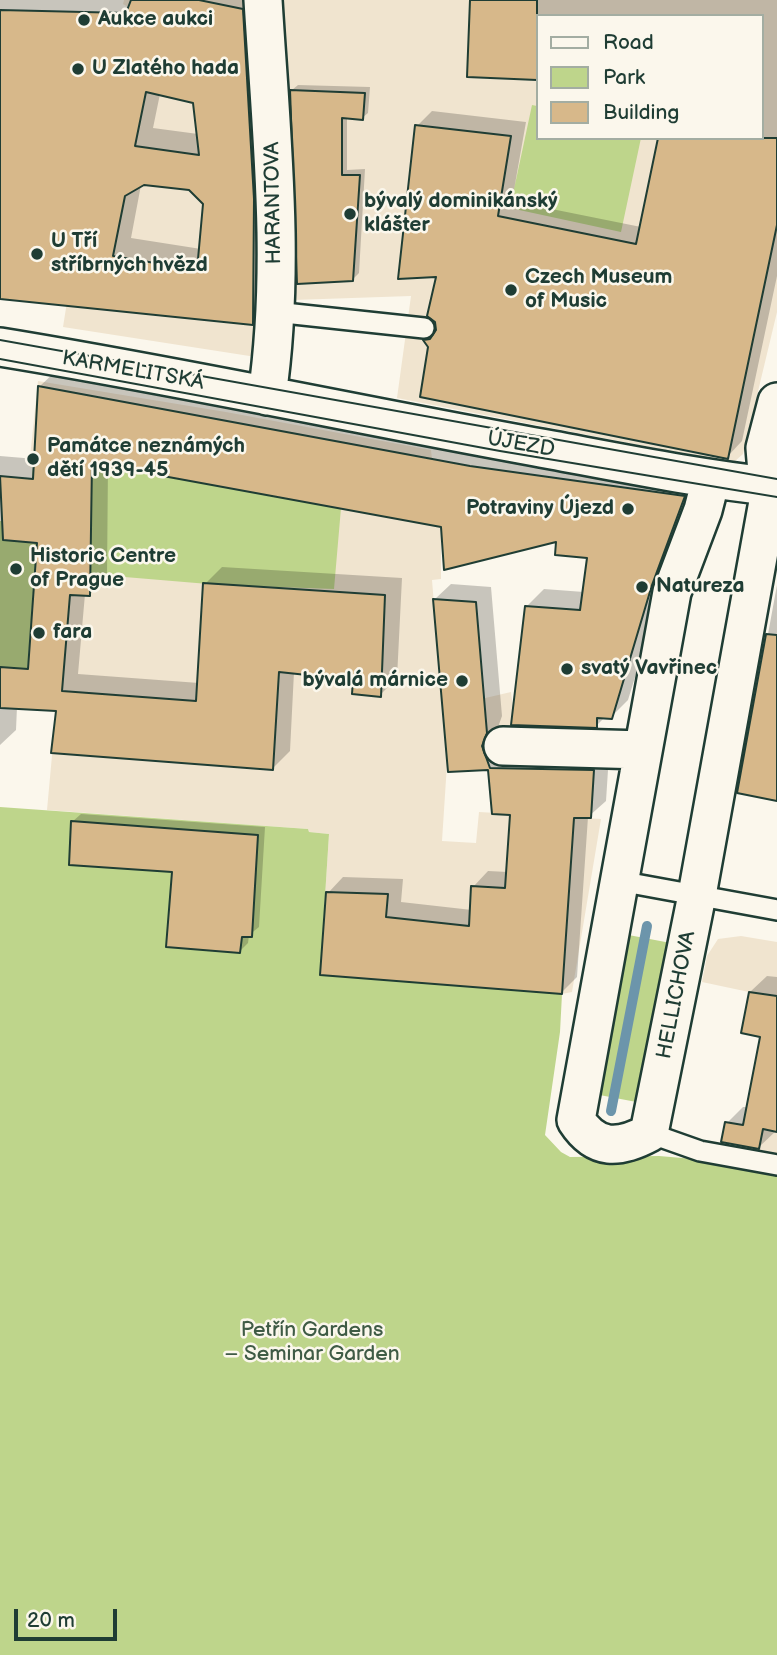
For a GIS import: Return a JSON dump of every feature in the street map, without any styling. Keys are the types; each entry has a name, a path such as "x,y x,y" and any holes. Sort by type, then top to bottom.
{"street":[{"name":"HARANTOVA","path":"263,5 276,186 275,312 267,396"},
{"name":"KARMELITSKÁ","path":"0,347 267,396"},
{"name":"ÚJEZD","path":"267,396 711,479 774,487"},
{"name":"HELLICHOVA","path":"649,1133 774,487 765,448 777,402"},
{"path":"649,1133 629,1143 607,1144 587,1137 576,1120 672,592 703,510 711,479"},
{"path":"503,746 643,750"}],"lane":[{"path":"275,312 424,328"},
{"path":"619,881 777,910"},
{"path":"649,1133 700,1151 777,1165"}],"shaded area":[{"path":"124,0 777,0 777,312 743,454 734,462 711,459 397,398 411,296 264,301 256,357 63,327 82,207 100,150 128,7 123,4"},
{"path":"38,381 431,450 441,534 441,579 432,580 447,764 442,841 476,843 479,812 601,819 572,992 562,994 320,975 329,834 309,832 308,829 47,810 56,712 43,710 53,572 91,570 92,473 29,467"},
{"path":"511,692 516,728 488,743 485,698"},
{"path":"741,936 777,942 777,1156 759,1153 762,1129 743,1125 760,1038 741,1033 749,992 702,982 707,956 718,939"}],"green space":[{"path":"532,105 536,106 536,140 641,140 621,232 510,208"},
{"path":"34,452 341,508 334,589 220,585 89,574 91,483 32,479"},
{"path":"0,521 38,523 26,689 0,667"},
{"name":"Petřín Gardens – Seminar Garden","path":"0,807 308,829 309,832 329,834 320,975 562,994 560,1032 545,1135 561,1152 570,1157 659,1156 717,1161 777,1156 777,1655 0,1655","holes":["71,822 257,835 255,878 69,865","252,927 252,937 242,937 240,953 166,947"]},
{"path":"618,933 676,944 647,1104 589,1093"}],"building":[{"path":"131,0 199,0 243,9 254,199 253,325 0,299 0,10 126,13","holes":["146,92 193,103 199,155 135,146","144,185 189,190 203,204 197,270 113,256 125,196"]},
{"path":"470,0 537,0 536,80 467,77"},
{"name":"bývalý dominikánský klášter","path":"290,90 365,93 363,120 342,118 342,175 360,175 353,281 297,284"},
{"name":"Czech Museum of Music","path":"415,125 511,136 498,216 636,244 658,140 777,138 777,225 728,459 420,397 428,347 423,340 430,339 436,330 435,322 427,316 436,277 398,279"},
{"path":"38,386 470,466 685,496 652,585 612,719 597,718 597,728 511,725 525,606 580,610 587,558 555,555 556,542 444,570 441,527 92,463 90,596 70,595 62,691 196,701 203,583 385,595 381,697 352,694 353,680 279,672 273,770 51,753 56,711 0,708 0,667 28,669 37,543 3,540 0,476 33,479"},
{"path":"433,599 476,602 487,733 482,746 490,768 594,770 591,818 574,818 562,994 320,975 326,892 388,894 386,917 469,926 471,886 505,888 510,815 492,814 488,770 448,772"},
{"path":"766,634 777,635 777,801 737,793"},
{"path":"71,821 258,835 252,937 242,937 240,953 166,947 172,872 69,865"},
{"path":"749,992 777,996 777,1132 763,1129 759,1149 721,1142 725,1122 743,1125 760,1037 741,1033"}],"waterway":[{"path":"611,1111 647,926"}],"tram line":[{"path":"0,340 777,479"},
{"path":"0,359 500,451 777,497"}],"place":[{"name":"Aukce aukci","path":"84,20"},
{"name":"U Zlatého hada","path":"78,69"},
{"name":"bývalý dominikánský klášter","path":"350,214"},
{"name":"U Tří stříbrných hvězd","path":"37,254"},
{"name":"Czech Museum of Music","path":"511,290"},
{"name":"Památce neznámých dětí 1939-45","path":"33,459"},
{"name":"Potraviny Újezd","path":"628,509"},
{"name":"Historic Centre of Prague","path":"16,569"},
{"name":"Natureza","path":"642,587"},
{"name":"fara","path":"39,633"},
{"name":"svatý Vavřinec","path":"567,669"},
{"name":"bývalá márnice","path":"462,681"}]}
